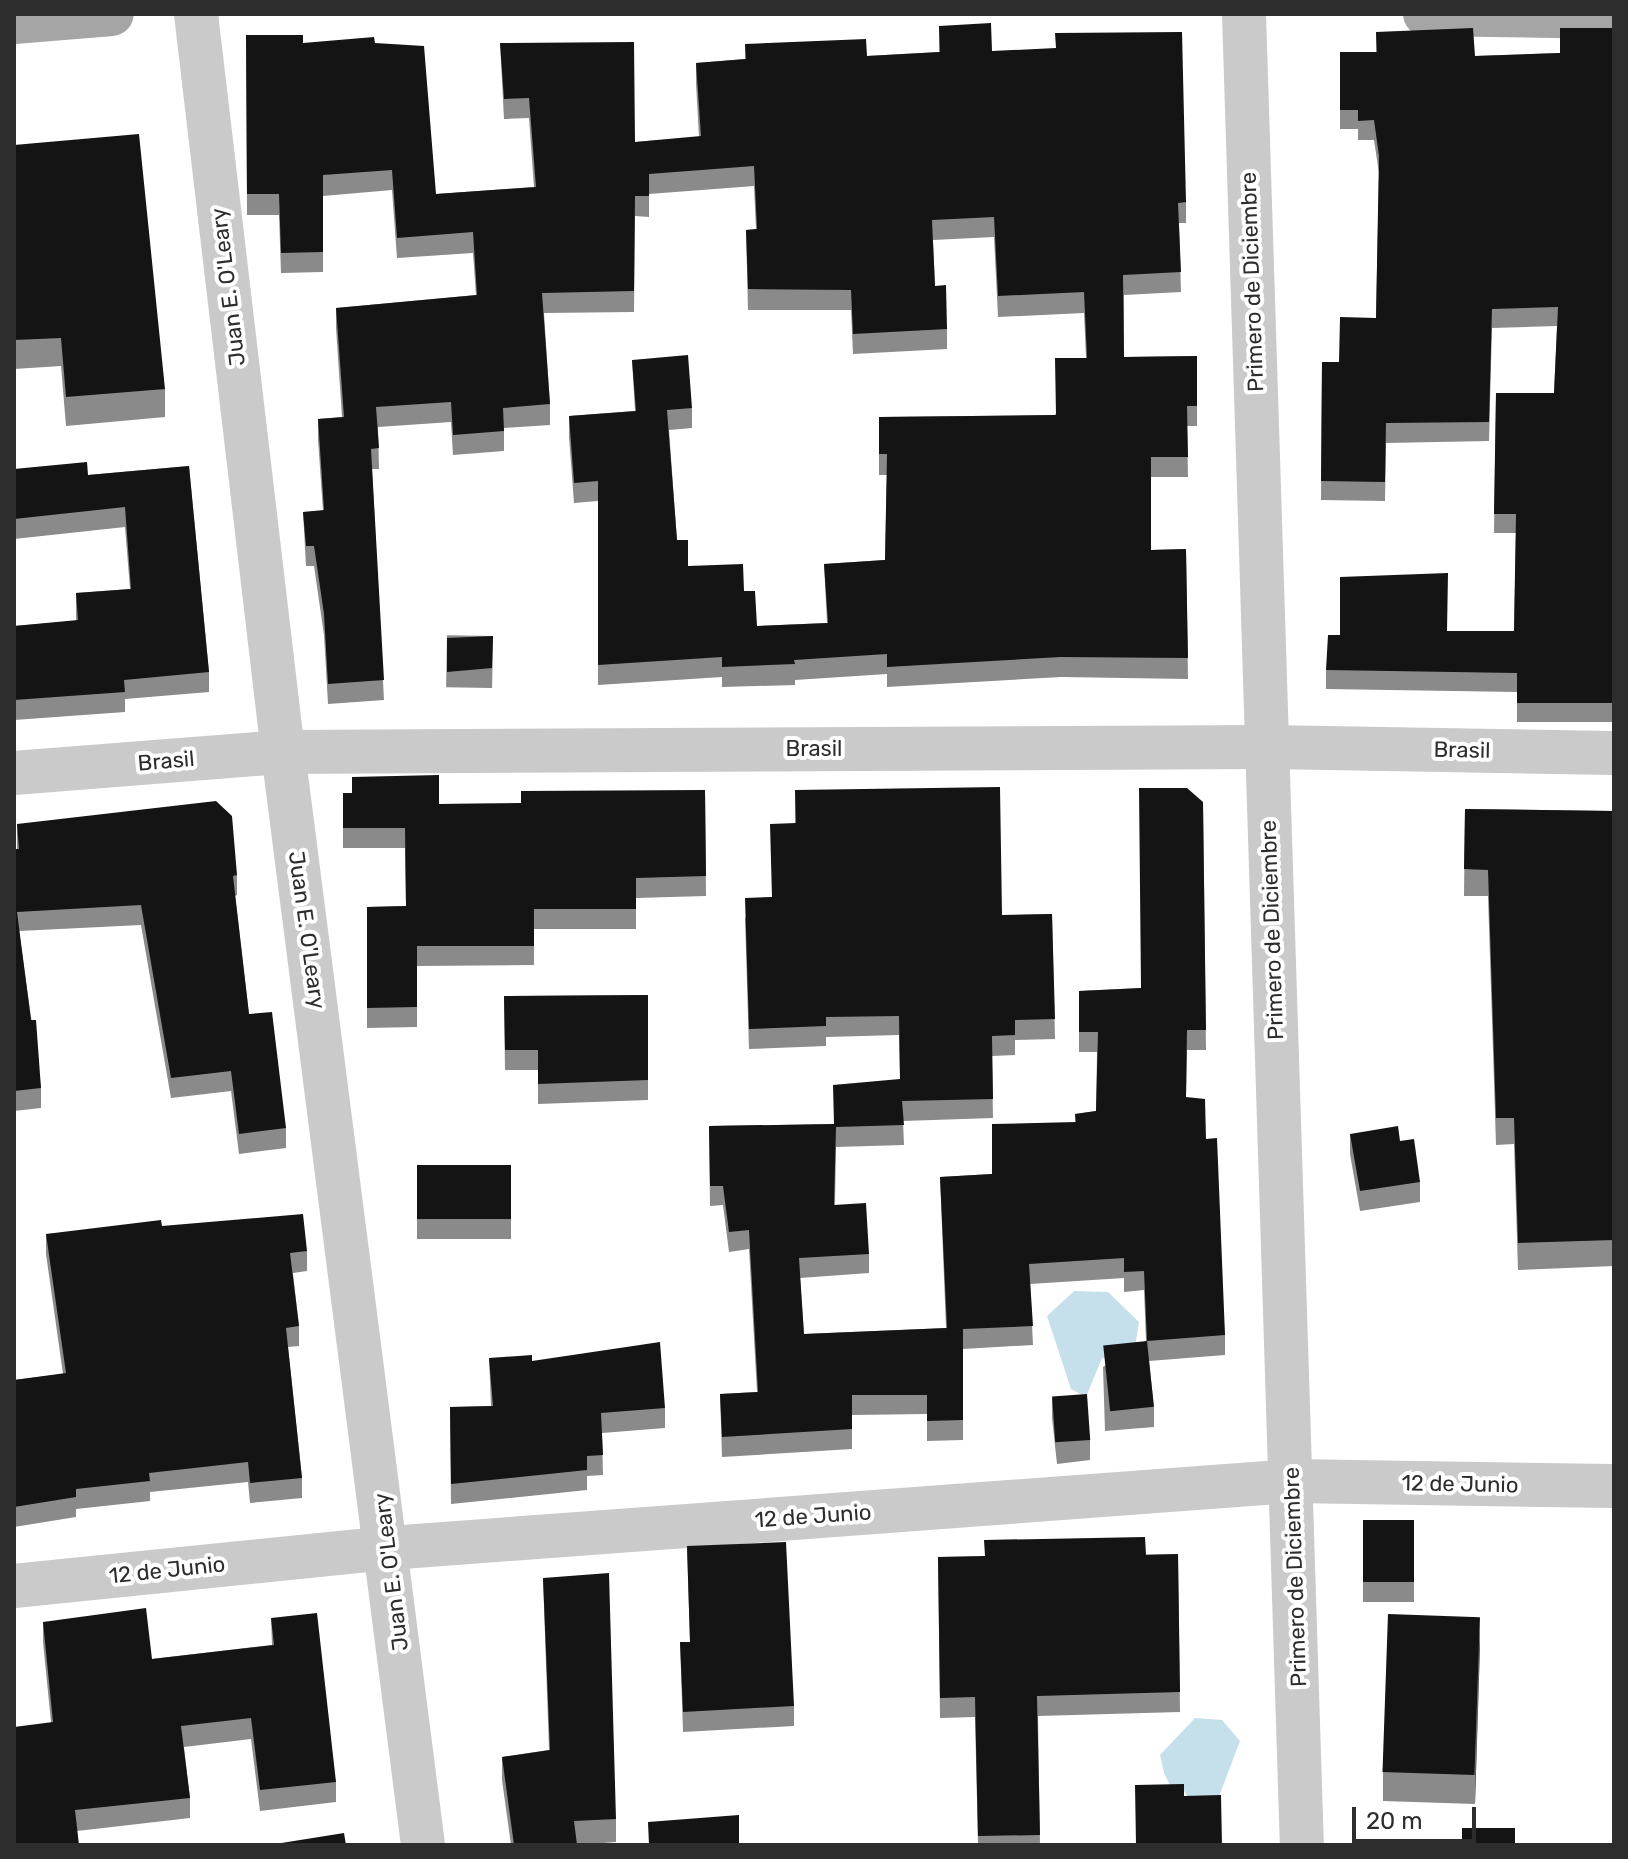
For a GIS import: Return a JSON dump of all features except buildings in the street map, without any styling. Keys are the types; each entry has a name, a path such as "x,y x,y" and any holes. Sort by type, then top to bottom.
{"main road":[{"path":"14,22 112,14"},
{"path":"1425,14 1614,17"}],"street":[{"name":"Juan E. O'Leary","path":"196,14 283,752 389,1548 423,1845"},
{"name":"Primero de Diciembre","path":"1244,14 1302,1845"},
{"name":"Brasil","path":"14,773 283,752 1266,747 1614,753"},
{"name":"12 de Junio","path":"14,1586 389,1548 1292,1481 1614,1486"}],"water":[{"path":"1074,1291 1108,1292 1139,1322 1135,1347 1119,1358 1102,1358 1086,1397 1071,1389 1047,1316"},
{"path":"1195,1718 1222,1720 1240,1741 1218,1799 1189,1799 1183,1789 1171,1787 1164,1773 1160,1755"}]}
